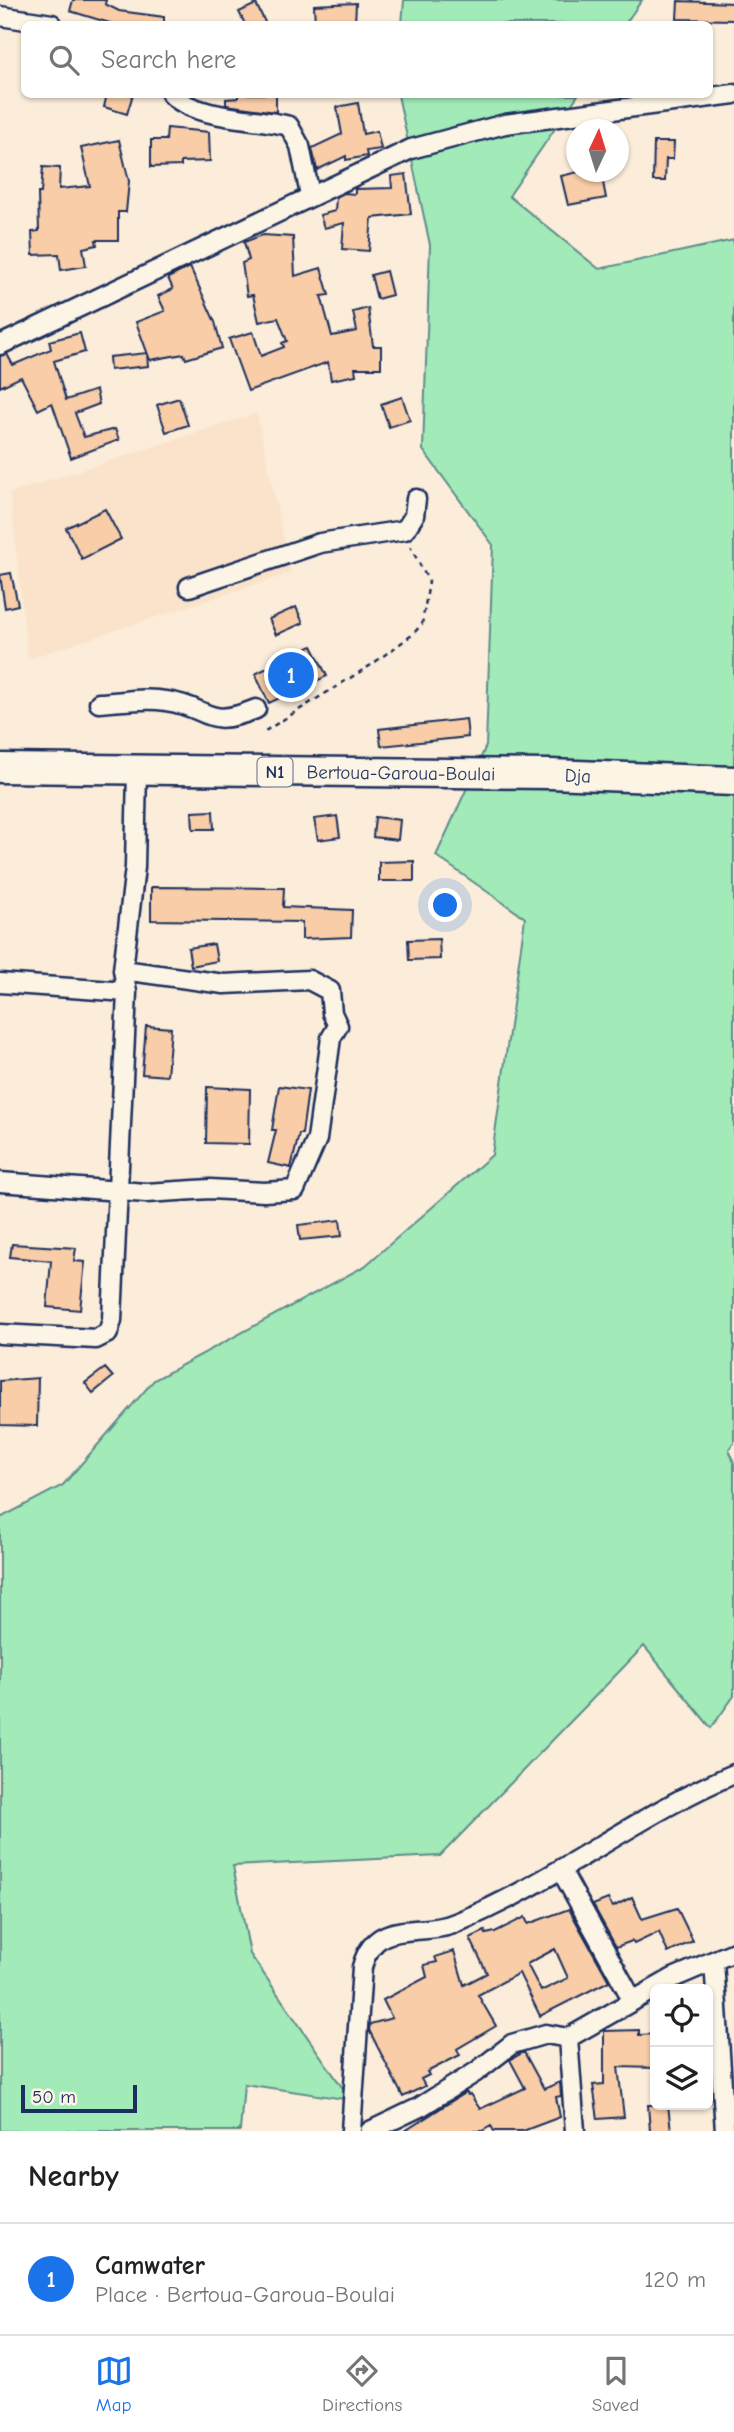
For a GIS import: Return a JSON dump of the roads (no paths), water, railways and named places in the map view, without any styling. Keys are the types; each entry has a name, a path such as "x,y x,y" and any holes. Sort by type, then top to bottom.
{"highway":[{"name":"Bertoua-Garoua-Boulai","path":"0,768 550,774"},
{"name":"Dja","path":"550,774 607,778 734,780"}],"street":[{"path":"0,16 32,21"},
{"path":"713,97 734,94"},
{"path":"178,98 191,105 235,118 289,125 300,146 310,195"},
{"path":"0,345 411,149 505,124 703,98"},
{"path":"189,587 320,543 405,530 414,516 416,499"},
{"path":"99,704 168,701 216,720 236,717 256,709"},
{"path":"0,1335 96,1339 108,1333 112,1320 127,992 123,970 135,867 137,769"},
{"path":"0,1182 177,1194 210,1189 264,1192 295,1190 317,1139 331,1038 338,1026 332,1013 330,991 309,980 224,984 123,970"},
{"path":"0,983 127,992"},
{"path":"351,2131 362,1967 367,1948 378,1938 400,1930 442,1929 458,1923 561,1870 691,1791 734,1774"},
{"path":"561,1870 633,2001"},
{"path":"370,2131 420,2107 476,2072 512,2044 546,2034 568,2038 673,1978 734,1952"},
{"path":"714,1961 725,2131"},
{"path":"568,2038 575,2131"}],"place":[{"name":"Camwater","path":"291,675"}]}
